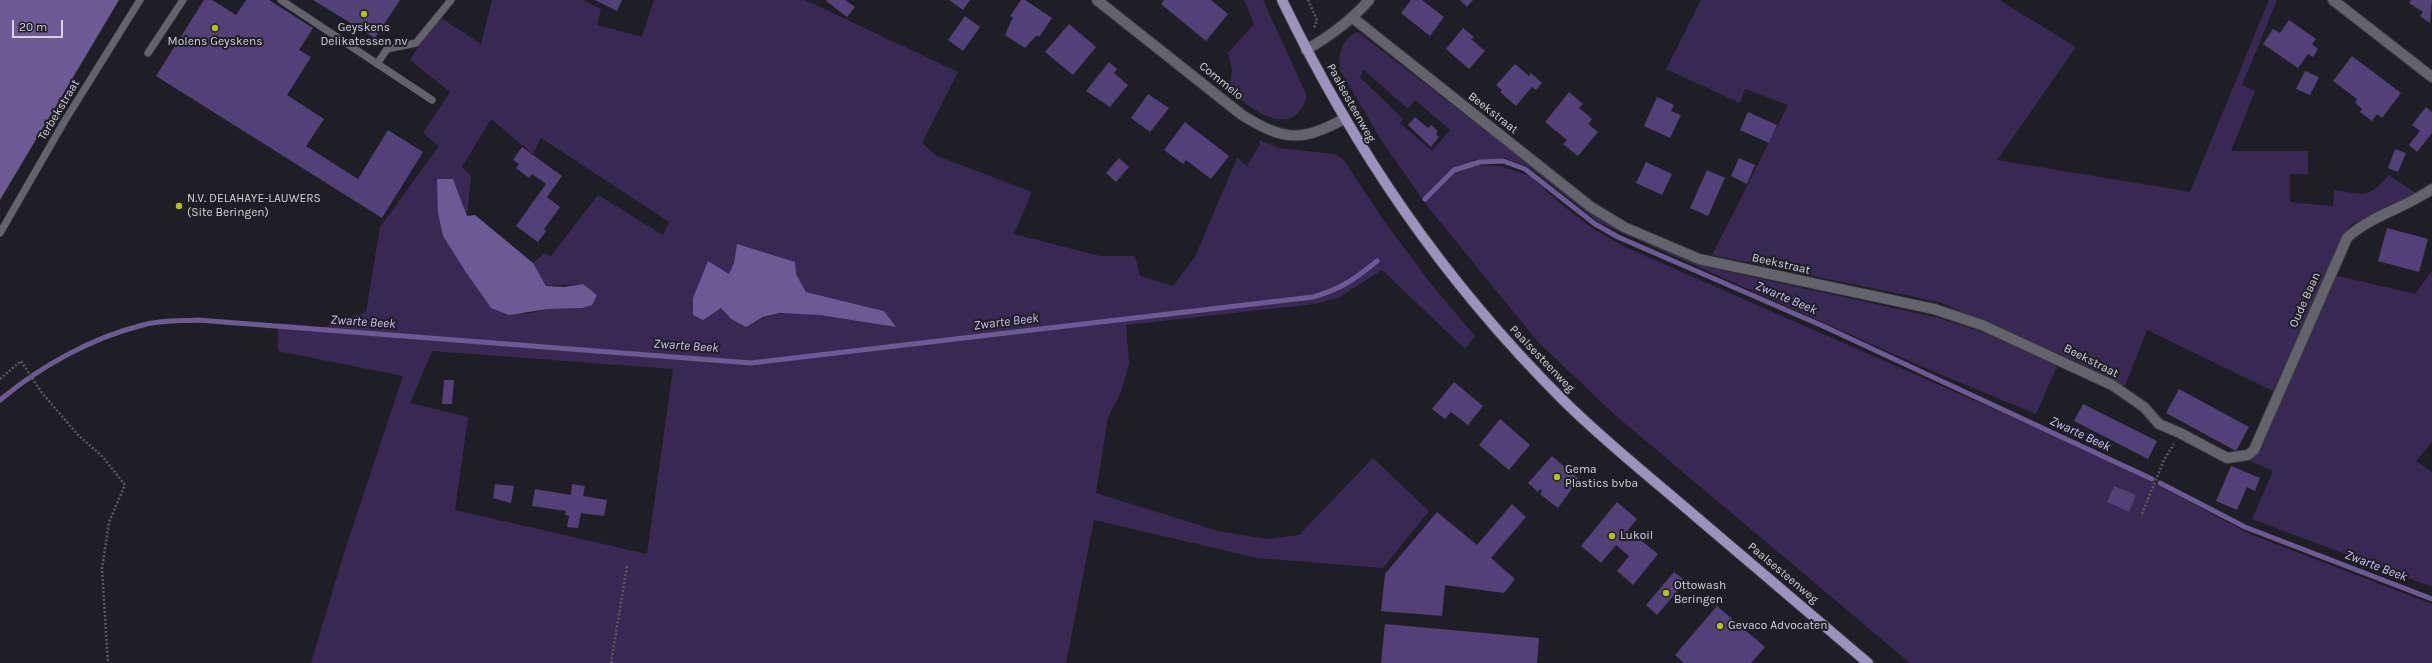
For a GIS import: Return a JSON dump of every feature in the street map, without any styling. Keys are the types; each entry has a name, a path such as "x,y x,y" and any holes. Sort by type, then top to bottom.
{"main road":[{"name":"Paalsesteenweg","path":"1282,0 1306,50 1344,119 1389,191 1449,273 1533,369 1563,400 1626,457 1868,663"}],"street":[{"name":"Commelo","path":"1097,0 1242,115 1268,132 1306,136 1324,130 1344,119"},
{"path":"1306,50 1328,37 1353,18 1369,0"},
{"path":"2333,0 2432,77"},
{"name":"Beekstraat","path":"1353,18 1591,207 1624,227 1699,259 1934,309 1982,325 2112,385 2144,407 2159,424 2180,433 2228,458 2241,457"},
{"name":"Oude Baan","path":"2241,457 2248,455 2254,450 2347,238 2356,229 2418,198 2432,189"}],"lane":[{"name":"Terbekstraat","path":"0,233 64,122 140,0"},
{"path":"148,53 183,0"},
{"path":"281,0 432,100"},
{"path":"376,64 387,49 416,43 451,0"}],"path":[{"path":"1306,50 1317,20 1308,0"},
{"path":"0,379 22,361 42,393 78,435 103,457 125,485 109,522 102,569 108,663"},
{"path":"2142,514 2164,460 2180,433"},
{"path":"611,663 627,566"}],"shaded area":[{"path":"0,0 119,0 0,200"},
{"path":"492,0 583,0 601,9 597,25 642,37 654,0 805,0 958,72 922,143 937,156 1032,192 1014,234 1100,256 1135,256 1140,276 1173,286 1195,257 1237,158 1247,166 1260,144 1259,140 1280,148 1333,154 1343,159 1382,218 1431,284 1475,336 1465,349 1382,270 1338,298 1315,304 1126,325 1129,364 1121,392 1108,417 1096,493 1218,531 1268,539 1299,535 1373,458 1429,511 1383,568 1257,558 1094,520 1066,663 311,663 344,553 403,376 278,351 278,323 325,327 366,312 380,227 439,146 423,133 450,92 410,60 438,16 481,44","holes":["491,119 533,154 541,138 669,222 663,235 598,195 551,256 545,253 533,263 546,286 583,284 597,295 582,308 548,309 527,314 491,308 443,236 453,179 467,216 471,176 462,167","737,244 796,274 806,292 884,311 895,327 803,313 769,316 756,322 731,319 721,308 734,263","432,351 673,369 647,554 455,510 468,417 410,403"]},
{"path":"1244,0 1263,0 1307,96 1300,111 1290,118 1279,119 1267,116 1242,101 1221,84 1231,81 1232,70 1228,53 1254,24"},
{"path":"1701,0 1999,0 2076,47 1997,160 2190,192 2269,0 2277,0 2242,85 2255,91 2231,151 2308,151 2308,174 2290,174 2290,202 2333,206 2334,190 2359,194 2370,192 2382,183 2389,175 2417,194 2352,224 2342,237 2273,391 2147,330 2125,386 2069,358 1939,302 1712,255 1788,105 1745,89 1740,103 1666,69"},
{"path":"1358,32 1599,218 1688,261 1721,270 1939,318 1988,334 2057,366 2036,414 1932,371 1600,223 1529,167 1504,158 1473,160 1475,165 1500,166 1530,176 1561,204 1595,230 1625,247 2110,460 2252,535 2432,604 2432,663 1910,663 1615,415 1538,342 1428,207 1381,140 1340,70 1342,47 1348,38","holes":["1364,70 1408,109 1415,100 1450,130 1432,151 1400,123 1403,119 1360,77"]},
{"path":"437,179 453,179 467,216 475,215 533,263 546,286 564,287 583,284 597,295 592,305 582,308 548,309 509,315 491,308 443,236 438,213"},
{"path":"737,244 795,262 796,274 806,292 884,311 896,327 820,315 780,313 763,317 746,327 731,319 721,308 703,320 693,315 693,298 708,261 729,274 734,263"},
{"path":"2432,271 2432,442 2416,461 2432,472 2432,587 2252,519 2273,471 2247,460 2334,275 2415,294"}],"building":[{"path":"204,0 212,0 236,15 246,0 269,0 313,28 299,50 311,57 287,95 324,119 306,146 358,179 388,130 423,152 382,218 156,76"},
{"name":"Geyskens Delikatessen nv","path":"313,0 400,0 375,38"},
{"path":"595,0 622,0 617,11"},
{"path":"845,0 855,7 847,17 826,1"},
{"path":"949,0 970,0 963,10"},
{"path":"1021,0 1025,0 1052,18 1039,37 1037,35 1025,48 1005,35 1013,17 1010,16"},
{"path":"1164,0 1211,0 1228,14 1206,41 1161,4"},
{"path":"1411,0 1422,0 1444,17 1430,36 1401,13"},
{"path":"1460,0 1473,0 1467,7"},
{"path":"2411,0 2432,0 2430,23 2420,16 2423,12 2409,3"},
{"path":"965,16 980,27 963,51 948,40"},
{"path":"2289,20 2316,39 2312,44 2318,49 2313,57 2308,54 2298,68 2263,44 2273,29 2280,33"},
{"path":"1069,24 1096,47 1073,75 1045,52"},
{"path":"1463,28 1474,37 1471,39 1485,51 1469,69 1446,49"},
{"path":"2352,56 2401,93 2382,118 2377,114 2372,121 2360,112 2362,109 2355,103 2357,99 2333,81"},
{"path":"1109,62 1117,69 1114,73 1128,85 1110,107 1086,91"},
{"path":"1515,64 1529,76 1531,73 1542,83 1536,90 1532,87 1516,106 1500,92 1502,90 1496,85"},
{"path":"2305,71 2319,77 2310,95 2296,89"},
{"path":"1569,92 1583,104 1579,108 1592,119 1588,124 1598,132 1578,156 1563,144 1567,140 1545,122"},
{"path":"1148,94 1169,108 1150,132 1131,118"},
{"path":"1657,97 1674,105 1671,111 1681,115 1670,138 1644,126"},
{"path":"2426,107 2432,112 2432,133 2417,152 2409,145 2420,131 2412,125"},
{"path":"1748,112 1777,125 1769,143 1740,130"},
{"path":"1415,117 1428,128 1431,125 1438,131 1436,134 1439,137 1431,147 1408,125"},
{"path":"1185,122 1229,156 1211,179 1186,160 1183,164 1164,150"},
{"path":"522,147 562,176 547,197 560,207 544,229 546,231 538,242 516,226 546,184 532,174 529,178 516,168 519,164 513,160"},
{"path":"2395,149 2406,153 2398,172 2388,168"},
{"path":"1119,158 1129,167 1116,182 1106,173"},
{"path":"1739,158 1755,165 1747,184 1731,176"},
{"path":"1646,162 1672,174 1662,195 1636,183"},
{"path":"1707,170 1725,178 1708,216 1690,208"},
{"path":"2387,228 2428,239 2419,272 2378,261"},
{"path":"444,380 454,380 452,404 442,404"},
{"path":"1454,382 1483,406 1468,425 1451,412 1445,419 1432,409"},
{"path":"2179,389 2249,427 2236,451 2166,413"},
{"path":"2083,404 2157,441 2148,459 2074,421"},
{"path":"1500,419 1530,445 1509,470 1479,445"},
{"path":"1552,456 1579,479 1558,508 1540,494 1542,491 1540,489 1538,492 1528,483"},
{"path":"2231,466 2260,478 2255,491 2247,487 2237,510 2216,501"},
{"path":"495,484 514,486 511,503 493,498"},
{"path":"572,484 585,486 583,496 607,500 604,516 581,513 578,528 567,527 569,516 565,515 566,511 532,506 535,489 571,495"},
{"path":"2114,486 2136,495 2129,512 2107,502"},
{"name":"Lukoil","path":"1617,502 1637,519 1628,530 1658,554 1633,585 1617,571 1629,556 1616,545 1601,563 1581,546"},
{"path":"1512,504 1526,517 1491,558 1515,579 1504,593 1445,585 1442,616 1381,611 1385,574 1437,512 1477,545"},
{"name":"Ottowash Beringen","path":"1674,572 1686,581 1657,615 1646,605"},
{"name":"Gevaco Advocaten","path":"1717,606 1765,647 1751,663 1684,663 1675,655"},
{"path":"1385,624 1539,638 1537,663 1381,663"}],"waterway":[{"name":"Zwarte Beek","path":"1425,199 1454,170 1480,162 1503,161 1525,169 1595,224 1618,237 1823,326 2152,479"},
{"name":"Zwarte Beek","path":"0,400 32,376 86,345 104,337 150,323 163,321 198,320 751,363 1313,297 1332,291 1347,283 1377,261"},
{"name":"Zwarte Beek","path":"2160,483 2245,527 2432,599"}],"place":[{"name":"Geyskens Delikatessen nv","path":"364,14"},
{"name":"Molens Geyskens","path":"215,28"},
{"name":"N.V. DELAHAYE-LAUWERS (Site Beringen)","path":"179,206"},
{"name":"Gema Plastics bvba","path":"1557,477"},
{"name":"Lukoil","path":"1612,536"},
{"name":"Ottowash Beringen","path":"1666,593"},
{"name":"Gevaco Advocaten","path":"1720,626"}]}
